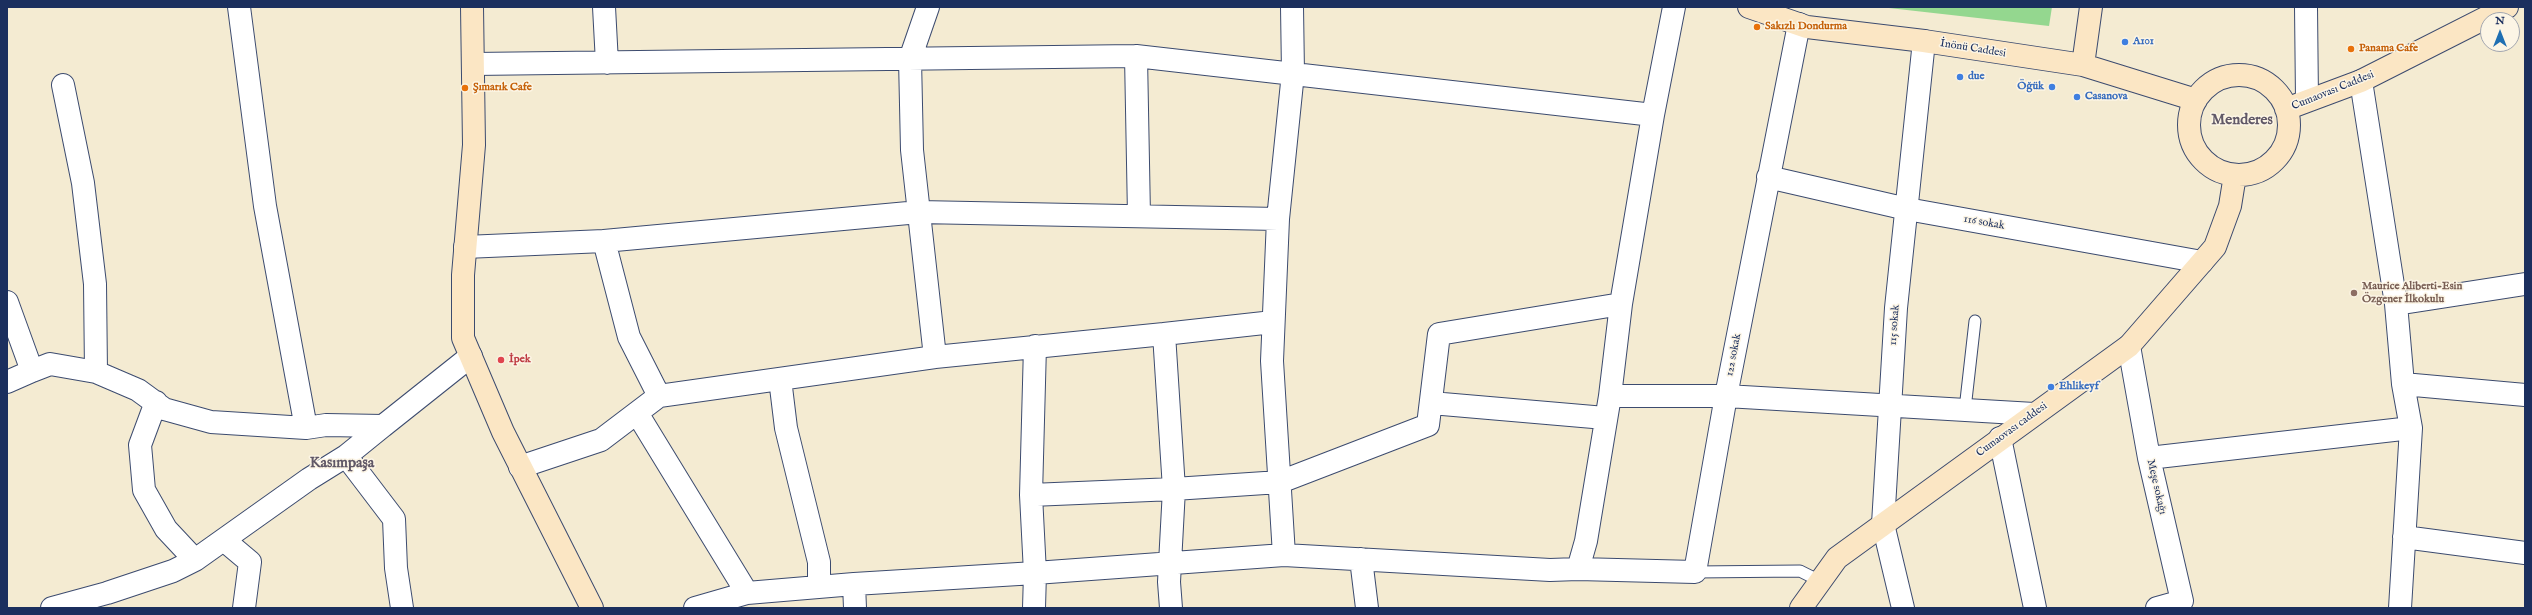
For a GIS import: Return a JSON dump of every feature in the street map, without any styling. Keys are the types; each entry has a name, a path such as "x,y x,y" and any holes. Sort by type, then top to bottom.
{"main road":[{"path":"472,7 474,145 466,248 463,338 502,432 592,608"},
{"name":"İnönü Caddesi","path":"1749,7 1799,24 2083,65 2196,100"},
{"path":"2083,65 2091,7"},
{"name":"Cumaovası Caddesi","path":"2286,109 2361,81 2507,7"},
{"path":"2237,76 2253,77 2267,84 2279,95 2286,109 2288,133 2279,155 2267,166 2252,174 2235,175 2219,171 2205,162 2194,148 2189,132 2190,115 2196,100 2207,87 2221,79 2237,76"},
{"name":"Cumaovası caddesi","path":"1801,608 1837,558 2000,438 2129,346 2215,247 2230,206 2235,175"}],"street":[{"path":"239,7 266,206 306,428"},
{"path":"604,7 607,62"},
{"path":"928,7 910,59 912,150 935,357"},
{"path":"1284,555 1272,361 1278,219 1293,73 1292,7"},
{"path":"1578,569 1586,541 1605,418 1610,396 1621,304 1653,115 1674,7"},
{"path":"2306,7 2307,100"},
{"name":"122 sokak","path":"1695,572 1726,396 1799,24"},
{"name":"115 sokak","path":"1903,608 1883,524 1896,308 1924,41"},
{"path":"472,64 1136,56 1653,115"},
{"path":"1136,56 1139,216"},
{"path":"2361,81 2396,304 2403,384 2411,428 2400,608"},
{"path":"63,84 84,191 94,284 96,372"},
{"name":"116 sokak","path":"1768,177 1907,209 2202,262"},
{"path":"466,248 604,241 919,212 1278,219"},
{"path":"604,241 629,338 659,396"},
{"path":"2396,304 2525,284"},
{"path":"7,302 32,371"},
{"path":"1030,495 1174,489 1280,482 1428,425 1439,334 1621,304"},
{"path":"520,467 601,440 659,396 935,357 1273,322"},
{"path":"1164,334 1174,489 1170,563 1171,608"},
{"path":"1034,608 1035,573 1030,495 1035,346"},
{"name":"Meşe sokağı","path":"2129,346 2150,458 2183,604 2157,608"},
{"path":"52,608 104,602 195,560 225,541 309,479 346,456 471,356"},
{"path":"7,382 50,364 96,372 138,390 164,409 211,422 306,428 326,425 383,426"},
{"path":"780,379 788,436 819,562 819,587"},
{"path":"2403,384 2525,395"},
{"path":"1610,396 1726,396 1890,404 2034,414"},
{"path":"156,402 140,445 144,490 166,529 195,560"},
{"path":"1431,403 1605,418"},
{"path":"637,413 747,593"},
{"path":"2150,458 2411,428"},
{"path":"2000,438 2034,608"},
{"path":"346,456 394,519 396,568 402,608"},
{"path":"2404,537 2525,553"},
{"path":"225,541 250,562 244,608"},
{"path":"695,608 747,593 854,584 1035,573 1284,555 1550,570 1578,569 1695,572"},
{"path":"1361,559 1367,608"},
{"path":"854,584 855,608"}],"lane":[{"path":"1965,409 1975,321"},
{"path":"1695,572 1800,571 1820,581"}],"green space":[{"path":"1880,7 2052,7 2049,26"}],"place":[{"name":"Sakızlı Dondurma","path":"1757,27"},
{"name":"A101","path":"2125,42"},
{"name":"Panama Cafe","path":"2351,49"},
{"name":"due","path":"1960,77"},
{"name":"Öğük","path":"2052,87"},
{"name":"Şımarık Cafe","path":"465,88"},
{"name":"Casanova","path":"2077,97"},
{"name":"Maurice Aliberti-Esin Özgener İlkokulu","path":"2354,293"},
{"name":"İpek","path":"501,360"},
{"name":"Ehlikeyf","path":"2051,387"}],"district":[{"name":"Menderes","path":"2242,121"},
{"name":"Kasımpaşa","path":"342,464"}]}
